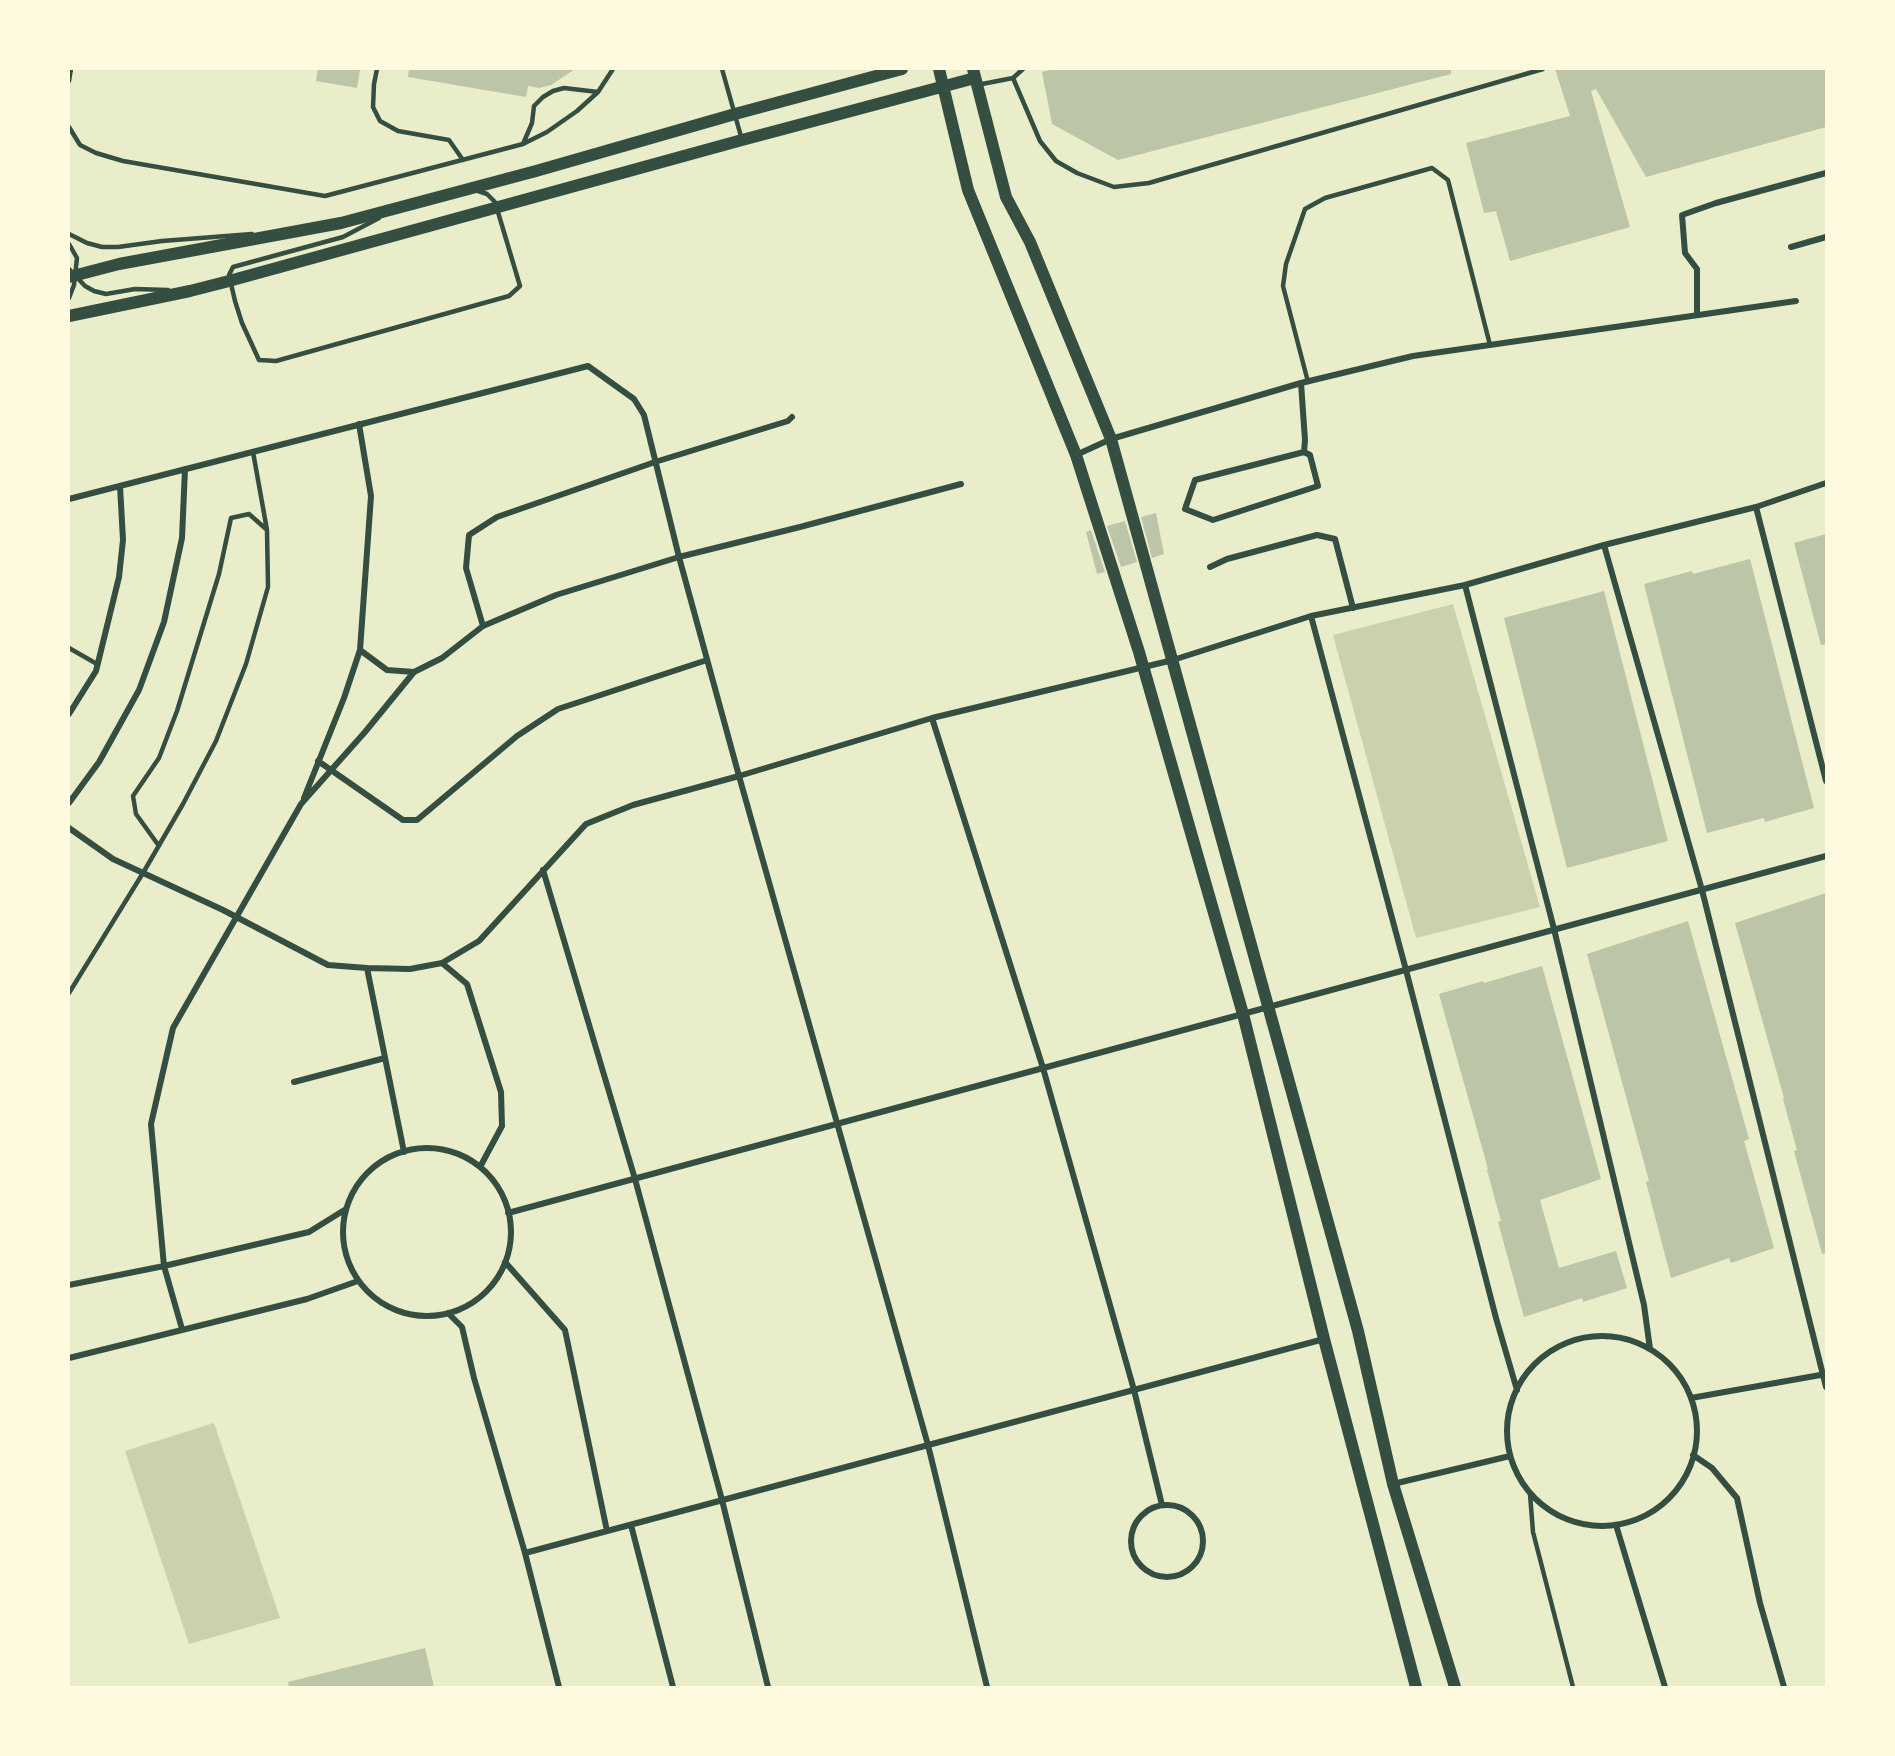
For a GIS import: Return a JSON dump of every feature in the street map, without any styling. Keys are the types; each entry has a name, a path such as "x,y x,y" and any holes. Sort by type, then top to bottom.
{"main road":[{"path":"71,274 341,223 902,69"},
{"path":"939,69 968,190 1076,455 1143,668 1243,1014 1324,1339 1416,1687"},
{"path":"69,316 229,281 975,78 1006,197 1030,242 1111,439 1358,1331 1393,1484 1455,1687"}],"street":[{"path":"1697,315 1697,269 1685,253 1682,215 1716,203 1826,173"},
{"path":"1791,247 1826,237"},
{"path":"1076,455 1111,439 1305,382 1413,356 1796,301"},
{"path":"69,499 588,366 634,399 644,415 707,660 928,1445 987,1687"},
{"path":"1304,452 1305,382"},
{"path":"483,626 466,568 469,535 497,517 655,462 788,421 792,417"},
{"path":"182,1329 164,1266 151,1124 173,1028 301,804 344,698 360,650 371,496 359,424"},
{"path":"1304,452 1310,455 1318,486 1213,520 1185,509 1195,480 1304,452"},
{"path":"69,803 99,762 139,690 164,621 182,538 185,469"},
{"path":"69,828 113,859 236,917 328,965 410,969 442,963 479,941 586,824 633,805 932,718 1173,660 1311,616 1465,585 1604,545 1756,507 1826,483"},
{"path":"301,804 414,672 442,658 483,626 556,595 679,557 961,484"},
{"path":"69,714 96,671 119,577 123,540 120,486"},
{"path":"1756,507 1826,781"},
{"path":"1210,567 1227,559 1317,535 1335,539 1353,608"},
{"path":"1604,545 1701,890 1826,1387"},
{"path":"1465,585 1554,930 1644,1305 1650,1349"},
{"path":"1311,616 1493,1307 1517,1390"},
{"path":"360,650 387,670 414,672"},
{"path":"318,761 403,820 417,820 517,736 558,709 707,660"},
{"path":"932,718 1043,1068 1134,1390 1162,1505"},
{"path":"508,1213 1826,856"},
{"path":"543,870 634,1179 722,1500 768,1687"},
{"path":"442,963 467,984 501,1092 502,1126 480,1167"},
{"path":"367,968 404,1152"},
{"path":"294,1082 385,1058"},
{"path":"425,1149 444,1151 457,1154 480,1167 504,1198 511,1237 505,1262 492,1285 472,1303 448,1313 422,1316 397,1311 374,1298 358,1281 350,1267 343,1241 347,1208 354,1191 371,1170 381,1162 404,1152 425,1149"},
{"path":"69,1285 164,1266 309,1232 347,1208"},
{"path":"505,1262 565,1330 607,1531"},
{"path":"69,1358 307,1299 358,1281"},
{"path":"448,1313 462,1327 477,1388 525,1553 559,1687"},
{"path":"1592,1337 1614,1338 1650,1349 1674,1370 1691,1398 1697,1436 1694,1455 1684,1479 1663,1504 1640,1518 1616,1525 1597,1526 1568,1520 1554,1514 1538,1502 1522,1483 1510,1456 1507,1426 1509,1412 1517,1390 1538,1361 1563,1345 1577,1340 1592,1337"},
{"path":"525,1553 1324,1339"},
{"path":"1691,1398 1824,1375"},
{"path":"1694,1455 1712,1468 1737,1498 1760,1603 1784,1687"},
{"path":"1393,1484 1510,1456"},
{"path":"1162,1505 1175,1506 1190,1513 1200,1526 1203,1537 1203,1548 1195,1564 1182,1574 1171,1577 1154,1575 1144,1569 1137,1561 1131,1545 1131,1534 1139,1518 1147,1511 1162,1505"},
{"path":"631,1525 673,1687"},
{"path":"1616,1525 1665,1687"}],"lane":[{"path":"69,81 71,69"},
{"path":"376,69 373,107 380,121 398,131 449,140 463,160"},
{"path":"69,127 80,145 96,153 123,161 325,196 523,144 547,132 577,111 598,92 613,69"},
{"path":"722,69 742,140"},
{"path":"975,78 1013,78 1023,69"},
{"path":"1013,78 1040,141 1056,160 1077,173 1114,187 1149,183 1543,69"},
{"path":"523,144 532,123 534,106 543,97 564,88 598,92"},
{"path":"1305,382 1283,286 1286,264 1305,208 1325,198 1432,168 1448,180 1490,345"},
{"path":"398,208 343,237 238,265 231,271 229,281 242,323 259,360 276,361 509,296 520,285 495,202 488,194 476,190 462,191"},
{"path":"69,234 102,247 118,247 214,236 291,232"},
{"path":"69,244 77,258 71,274 72,293 69,298"},
{"path":"71,274 85,286 106,294 135,289 190,291"},
{"path":"69,993 144,873 183,804 216,741 246,664 268,587 267,530 253,452"},
{"path":"159,846 136,814 133,796 159,758 177,711 219,574 231,519 249,514 267,530"},
{"path":"69,648 97,663"},
{"path":"1538,1502 1530,1494 1533,1532 1573,1687"}],"green space":[{"path":"1453,604 1540,907 1416,938 1333,635"},
{"path":"214,1423 280,1618 189,1644 125,1451"}],"building":[{"path":"318,69 360,69 357,88 316,81"},
{"path":"409,69 575,69 551,85 539,88 528,86 526,97 408,77"},
{"path":"1054,69 1451,69 1451,74 1118,160 1052,124 1042,72"},
{"path":"1555,69 1826,69 1826,127 1646,177 1596,89 1591,91 1630,227 1510,261 1496,211 1484,213 1466,143 1570,116"},
{"path":"1156,513 1164,554 1152,558 1141,517"},
{"path":"1125,521 1137,562 1121,567 1107,526"},
{"path":"1091,530 1105,572 1097,574 1086,532"},
{"path":"1826,534 1826,644 1821,645 1794,543"},
{"path":"1750,559 1814,808 1765,822 1764,818 1707,833 1644,584"},
{"path":"1604,591 1668,841 1567,868 1504,618"},
{"path":"1826,893 1826,1253 1822,1254 1794,1151 1797,1150 1784,1098 1735,923"},
{"path":"1688,921 1749,1139 1744,1141 1774,1248 1731,1263 1729,1258 1671,1278 1646,1182 1649,1181 1587,954"},
{"path":"1542,966 1601,1179 1540,1200 1559,1268 1616,1251 1627,1288 1583,1302 1582,1298 1524,1317 1498,1222 1501,1221 1488,1169 1439,994"},
{"path":"425,1648 434,1687 289,1687 288,1682"}]}
